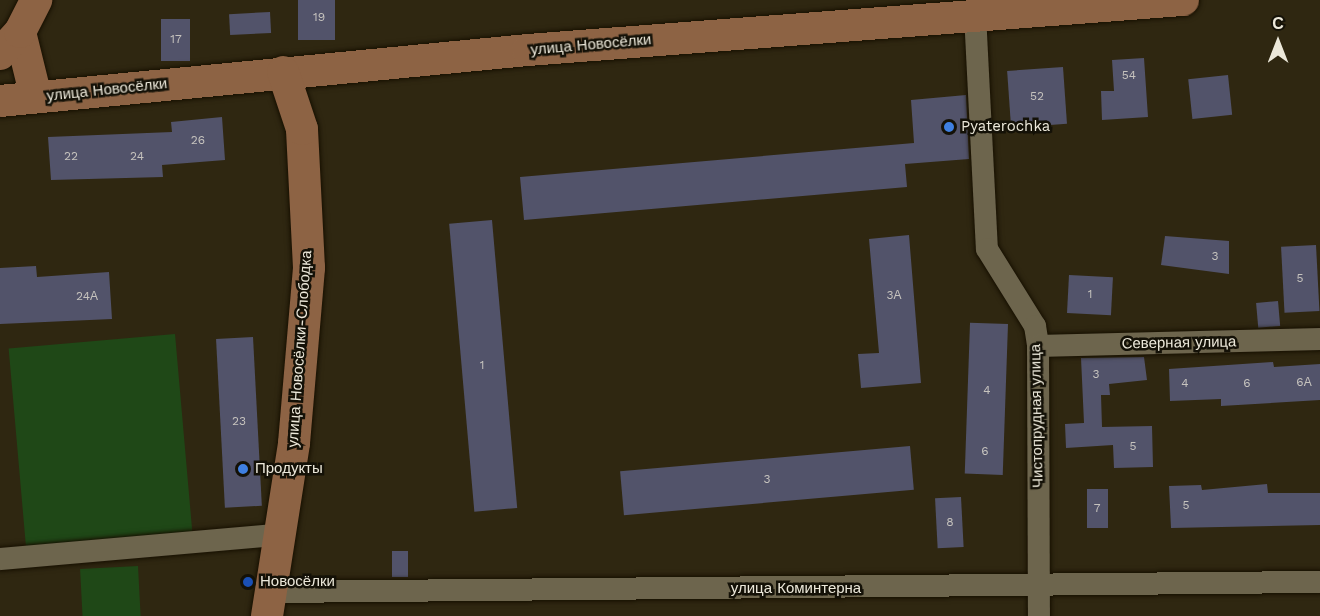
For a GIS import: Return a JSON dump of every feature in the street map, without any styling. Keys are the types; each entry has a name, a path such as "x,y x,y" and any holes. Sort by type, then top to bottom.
{"street":[{"path":"36,0 10,43 36,97"},
{"name":"улица Новосёлки","path":"0,101 283,72 975,14 1183,0"},
{"name":"Чистопрудная улица","path":"975,14 987,249 1035,326 1038,346 1039,616"},
{"name":"улица Новосёлки-Слободка","path":"270,604 284,534 309,268 305,151 283,72"},
{"name":"Северная улица","path":"1038,346 1320,339"},
{"path":"0,559 284,534"},
{"name":"улица Коминтерна","path":"270,604 1320,582"}],"green space":[{"path":"175,334 193,534 26,549 9,349"},
{"path":"138,566 141,616 83,616 80,569"}],"building":[{"path":"298,0 335,0 335,40 298,40"},
{"path":"270,12 271,33 230,35 229,14"},
{"path":"161,19 190,19 190,61 161,61"},
{"path":"1144,58 1148,117 1102,120 1101,91 1114,91 1112,60"},
{"path":"1063,67 1067,124 1011,128 1007,71"},
{"path":"1228,75 1232,115 1192,119 1188,79"},
{"path":"966,95 969,159 905,164 907,187 524,220 520,177 914,143 911,100"},
{"path":"222,117 225,160 162,165 163,177 51,180 48,137 172,132 171,122"},
{"path":"492,220 517,508 474,512 449,224"},
{"path":"909,235 921,383 861,388 858,354 879,353 869,239"},
{"path":"1165,236 1229,241 1229,274 1161,265"},
{"path":"1316,245 1319,311 1285,313 1281,247"},
{"path":"36,266 37,277 109,272 112,319 0,324 0,268"},
{"path":"1069,275 1113,277 1111,315 1067,313"},
{"path":"1278,301 1280,326 1258,328 1256,303"},
{"path":"970,323 1008,324 1003,475 965,474"},
{"path":"253,337 262,506 225,508 216,339"},
{"path":"1144,357 1147,380 1109,384 1110,395 1101,395 1102,427 1152,426 1153,467 1114,468 1113,445 1066,448 1065,424 1084,423 1081,358"},
{"path":"1273,362 1274,367 1320,364 1320,400 1221,406 1221,399 1170,401 1169,369"},
{"path":"910,446 914,490 624,515 620,471"},
{"path":"1267,484 1268,493 1320,493 1320,525 1171,528 1169,486 1201,485 1202,490"},
{"path":"1087,489 1108,489 1108,528 1087,528"},
{"path":"961,497 964,547 938,548 935,498"},
{"path":"392,551 408,551 408,577 392,577"}],"place":[{"name":"Pyaterochka","path":"949,127"},
{"name":"Продукты","path":"243,469"},
{"name":"Новосёлки","path":"248,582"}]}
